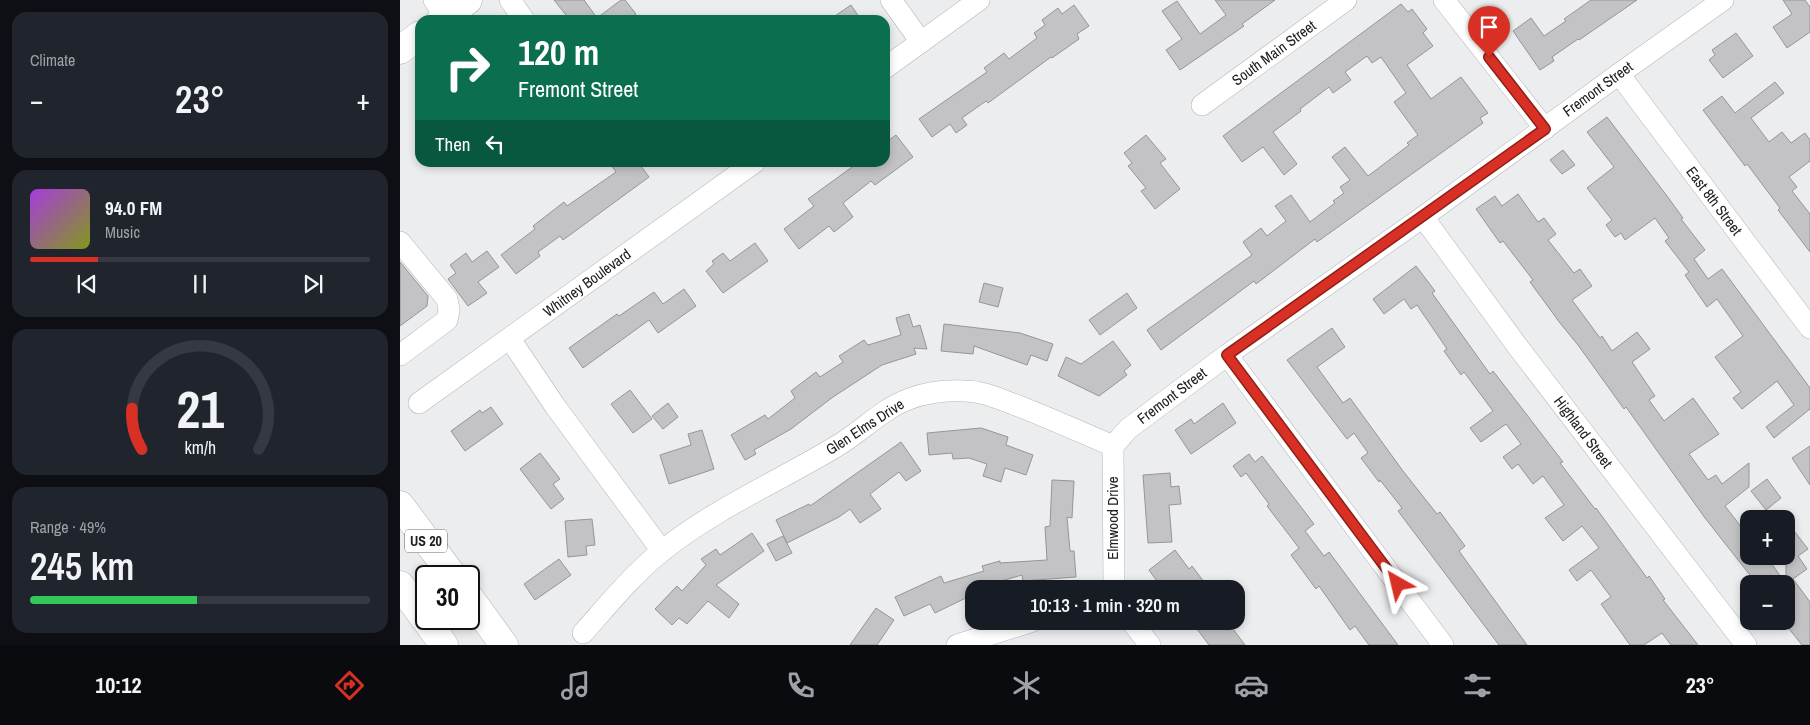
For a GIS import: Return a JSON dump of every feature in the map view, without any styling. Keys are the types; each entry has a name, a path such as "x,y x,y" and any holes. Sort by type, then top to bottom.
{"main road":[{"path":"442,14 468,0"},
{"path":"400,50 415,39"},
{"name":"US 20","path":"400,506 445,565"},
{"path":"400,585 444,645"},
{"path":"480,613 504,645"}],"street":[{"path":"510,0 520,15"},
{"path":"891,0 921,42"},
{"path":"890,64 979,0"},
{"name":"South Main Street","path":"1202,106 1346,0"},
{"path":"1444,0 1545,129"},
{"name":"Fremont Street","path":"1113,446 1128,429 1227,355 1423,217 1723,0"},
{"name":"East 8th Street","path":"1619,74 1810,328"},
{"name":"Whitney Boulevard","path":"419,403 748,167"},
{"name":"Highland Street","path":"1423,217 1518,347 1746,645"},
{"path":"400,242 447,299 449,310 447,320 400,355"},
{"path":"510,339 555,406 662,551"},
{"path":"1227,355 1444,645"},
{"name":"Glen Elms Drive","path":"583,633 637,574 662,551 709,518 838,446 889,409 909,399 928,393 967,391 986,394 1034,412 1113,446"},
{"name":"Elmwood Drive","path":"1113,446 1114,580"},
{"path":"957,645 1004,630"},
{"path":"1138,630 1150,645"}],"building":[{"path":"554,0 584,0 595,15 566,15"},
{"path":"621,0 625,0 636,14 601,15"},
{"path":"1215,0 1275,0 1242,24 1244,26 1180,70 1166,50 1182,39 1162,11 1177,1 1200,34 1226,15"},
{"path":"1591,0 1637,0 1552,57 1554,61 1540,70 1513,31 1531,18 1544,36"},
{"path":"1783,0 1805,0 1810,7 1810,32 1787,48 1773,27 1792,14"},
{"path":"1401,4 1408,12 1412,9 1427,29 1423,33 1433,46 1407,65 1431,99 1461,77 1488,113 1480,118 1483,123 1317,242 1315,239 1256,284 1254,281 1161,350 1147,330 1252,255 1243,242 1261,228 1267,236 1286,221 1275,206 1291,195 1310,222 1335,203 1333,201 1344,193 1340,187 1350,180 1332,157 1345,147 1368,176 1409,145 1407,143 1418,135 1394,102 1406,93 1381,57 1372,63 1367,56 1345,72 1351,80 1333,93 1329,87 1273,132 1297,164 1284,175 1263,147 1242,162 1223,136"},
{"path":"851,5 858,15 836,15"},
{"path":"1074,5 1089,26 1077,34 1079,39 988,103 986,101 962,118 967,125 956,133 950,124 932,137 919,119 987,72 984,68 1004,53 1009,59 1037,38 1034,33 1045,25 1042,20 1058,8 1062,14"},
{"path":"1736,33 1753,56 1723,78 1709,60 1715,55 1712,50"},
{"path":"1775,82 1784,93 1751,118 1769,142 1782,132 1791,143 1805,133 1810,140 1810,161 1789,177 1797,187 1792,191 1810,214 1810,252 1778,210 1780,208 1747,164 1745,166 1703,110 1722,96 1735,113"},
{"path":"1607,117 1705,250 1694,259 1708,279 1722,269 1810,388 1810,409 1774,438 1766,427 1794,405 1777,381 1742,409 1733,398 1741,392 1715,357 1743,336 1717,299 1707,307 1685,275 1689,272 1665,241 1669,238 1655,218 1625,240 1621,233 1615,237 1606,225 1612,220 1587,188 1614,167 1587,132"},
{"path":"896,135 913,157 875,185 871,181 843,203 853,217 834,232 829,226 799,249 784,229 814,206 808,199 852,167 890,167 890,139"},
{"path":"1146,135 1166,159 1160,163 1180,189 1155,209 1141,191 1146,188 1128,166 1132,163 1124,153"},
{"path":"1563,150 1575,165 1562,174 1550,160"},
{"path":"612,167 642,167 649,177 563,240 560,236 538,252 540,256 516,274 501,255 535,229 533,226 564,202 567,206 616,172"},
{"path":"1518,194 1538,222 1544,218 1556,234 1548,240 1574,273 1580,269 1592,286 1572,300 1612,351 1637,332 1650,349 1632,362 1655,396 1649,400 1664,421 1693,398 1719,434 1689,454 1708,480 1716,475 1722,484 1749,463 1749,487 1725,506 1740,525 1740,562 1705,518 1626,407 1624,409 1560,323 1530,282 1533,280 1503,241 1500,243 1476,209 1495,196 1502,206"},
{"path":"755,243 768,261 723,293 706,271 714,264 712,261 723,253 730,261"},
{"path":"487,251 499,267 478,282 487,293 468,306 448,279 456,273 450,265 466,253 472,262"},
{"path":"400,262 428,296 427,306 400,326"},
{"path":"1416,266 1435,291 1432,293 1490,374 1493,371 1517,402 1563,462 1560,463 1596,508 1647,578 1649,576 1665,599 1663,600 1698,645 1671,645 1662,633 1644,645 1630,645 1601,604 1611,597 1591,570 1577,581 1569,570 1599,548 1582,526 1563,541 1545,518 1564,505 1543,476 1533,484 1518,464 1512,469 1503,457 1521,444 1506,424 1481,442 1470,428 1493,411 1464,372 1461,375 1444,351 1447,349 1417,305 1411,309 1404,299 1384,314 1373,299"},
{"path":"984,283 1003,288 998,307 979,302"},
{"path":"684,289 696,306 658,333 649,320 583,368 569,348 617,314 619,316 654,292 663,304"},
{"path":"1127,293 1137,308 1100,335 1089,320"},
{"path":"909,314 913,327 920,325 927,349 914,348 916,354 882,365 833,397 791,429 754,450 756,454 745,460 731,435 765,415 768,419 795,398 791,391 816,372 820,377 843,362 839,356 864,340 868,345 901,335 896,318"},
{"path":"944,324 1020,333 1053,344 1047,361 1031,355 1027,365 974,346 973,354 941,351"},
{"path":"1332,328 1345,347 1317,367 1343,403 1350,398 1403,471 1437,514 1440,512 1465,546 1459,551 1527,645 1499,645 1398,511 1402,508 1361,458 1368,453 1354,433 1347,439 1287,360"},
{"path":"1113,341 1131,365 1124,371 1127,375 1099,396 1058,376 1066,357 1081,364"},
{"path":"630,390 652,419 633,433 611,404"},
{"path":"668,403 678,417 663,429 652,416"},
{"path":"1223,403 1236,423 1191,454 1175,430 1191,419 1194,424"},
{"path":"491,407 503,424 465,451 451,431 480,410 482,413"},
{"path":"981,428 1008,437 1006,445 1033,455 1026,475 1005,468 1001,482 983,476 987,464 969,458 953,459 952,453 929,455 927,433"},
{"path":"702,430 714,469 669,484 660,455 691,445 688,434"},
{"path":"901,442 921,471 906,481 899,472 870,494 881,509 860,523 850,509 839,517 787,543 776,520 809,504 810,506"},
{"path":"1810,446 1810,485 1792,458"},
{"path":"540,453 560,479 553,484 564,499 551,509 520,469"},
{"path":"1249,454 1255,462 1262,456 1314,524 1305,531 1324,556 1329,552 1398,645 1369,645 1355,626 1350,630 1319,586 1316,589 1291,555 1299,548 1267,506 1269,504 1246,473 1241,477 1233,466"},
{"path":"1170,473 1171,487 1179,486 1181,504 1169,505 1172,542 1148,543 1143,475"},
{"path":"1767,479 1781,498 1766,510 1751,491"},
{"path":"1052,480 1074,481 1072,518 1067,517 1070,551 1074,551 1076,577 1023,580 1022,575 1005,580 965,580 965,598 935,613 930,604 904,616 895,597 941,576 944,583 984,571 982,566 1000,561 1000,563 1047,560 1045,527 1050,526"},
{"path":"592,519 595,545 586,546 587,555 568,557 565,521"},
{"path":"1795,532 1808,549 1798,556 1807,569 1795,578 1795,575 1786,575 1786,565 1795,565"},
{"path":"752,533 764,551 716,585 739,604 729,618 708,601 687,624 679,618 672,625 655,609 677,586 682,591 706,565 701,559 716,549 720,555"},
{"path":"783,536 792,553 776,561 767,544"},
{"path":"1175,550 1189,569 1192,566 1202,580 1156,580 1149,570"},
{"path":"559,559 571,575 535,600 524,584"},
{"path":"1742,565 1772,565 1780,575 1750,575"},
{"path":"1795,582 1810,602 1810,645 1802,645 1790,630 1795,630"},
{"path":"876,608 894,620 877,645 850,645"},
{"path":"1198,630 1234,630 1245,645 1209,645"}],"route":[{"path":"1398,584 1227,355 1545,129 1489,57"}]}
